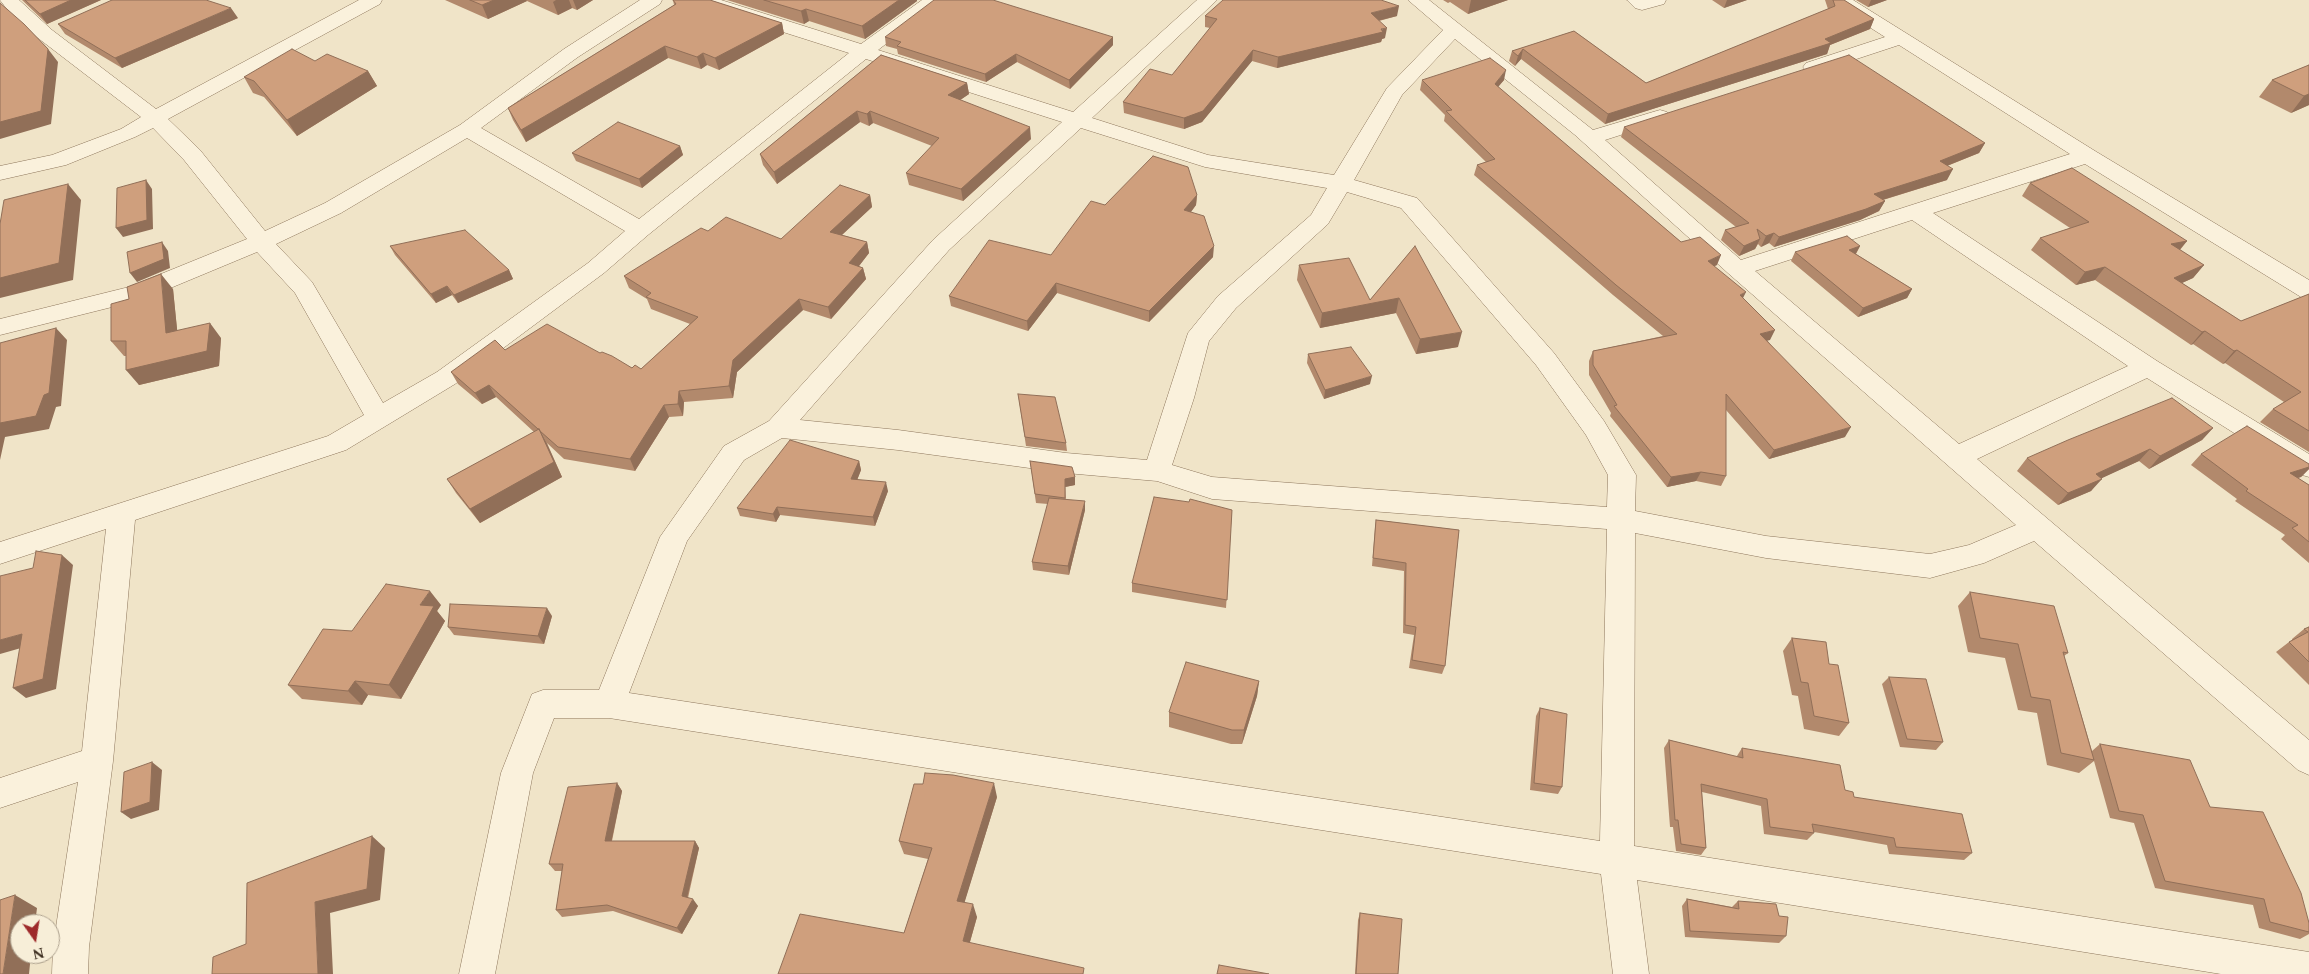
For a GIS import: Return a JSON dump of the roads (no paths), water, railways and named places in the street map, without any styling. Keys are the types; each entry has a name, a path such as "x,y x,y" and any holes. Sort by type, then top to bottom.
{"street":[{"path":"9,0 20,13 53,30 155,118 192,155 261,242 304,288 379,418"},
{"path":"0,173 58,160 128,133 373,0"},
{"path":"0,327 136,293 261,242 333,208 467,130 571,53 653,0"},
{"path":"702,0 1205,161 1340,183 1409,203 1545,359 1595,428 1622,475 1616,860 1631,974"},
{"path":"0,553 337,443 446,378 596,268 640,230 864,51 934,0"},
{"path":"608,704 674,537 734,453 778,428 941,244 1208,0"},
{"path":"1417,0 1590,138 1737,269 2309,760"},
{"path":"1636,0 1642,4 1657,0"},
{"path":"1840,0 2087,156 2309,290"},
{"path":"1157,471 1181,398 1197,339 1227,302 1320,218 1394,92 1454,29"},
{"path":"1796,72 1899,39"},
{"path":"1590,138 1674,111"},
{"path":"467,130 640,230"},
{"path":"1737,269 2087,156"},
{"path":"1916,212 2148,367 2309,467"},
{"path":"1956,457 2148,367"},
{"path":"778,428 898,440 1066,463 1157,471 1212,488 1621,519 1766,547 1930,566 1974,555 2038,527"},
{"path":"70,974 71,947 97,761 122,514"},
{"path":"477,974 518,773 543,704 608,704 1616,860 2309,970"},
{"path":"0,792 97,761"}]}
